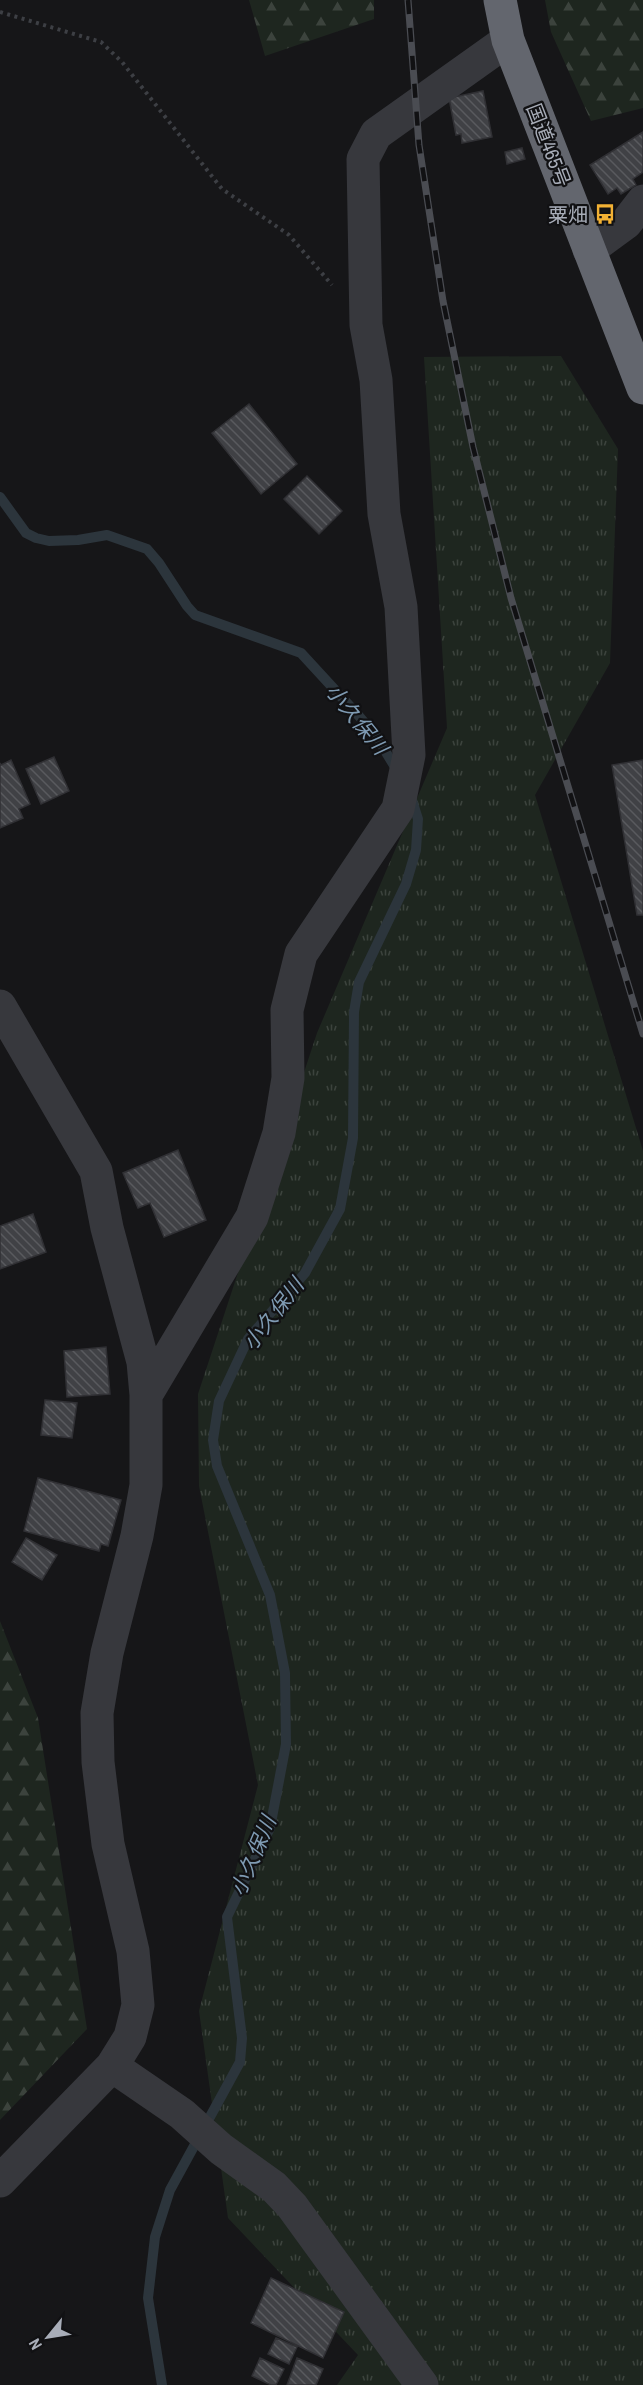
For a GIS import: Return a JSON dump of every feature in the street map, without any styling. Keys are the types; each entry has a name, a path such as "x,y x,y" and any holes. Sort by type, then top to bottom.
{"highway":[{"name":"国道465号","path":"500,0 508,40 643,388"}],"street":[{"path":"146,1395 252,1217 279,1133 288,1078 287,1011 301,954 398,809 409,755 401,607 384,514 376,380 366,325 363,159 376,134 508,40"},
{"path":"589,250 626,223 643,201"},
{"path":"0,1006 96,1171 107,1228 143,1362 146,1395 146,1485 137,1536 107,1653 97,1713 98,1762 108,1844 133,1951 138,2005 130,2037 112,2066 0,2181"},
{"path":"112,2066 182,2114 221,2149 274,2187 291,2206 422,2385"}],"path":[{"path":"0,12 101,42 122,62 222,189 289,235 366,325"}],"green space":[{"path":"249,0 374,0 374,19 265,56"},
{"path":"545,0 643,0 643,108 591,121 551,32"},
{"path":"561,356 618,449 610,663 535,795 643,1151 643,2385 337,2385 358,2355 228,2218 199,2011 258,1785 199,1486 198,1394 317,1033 447,728 424,357"},
{"path":"0,1621 38,1718 87,2029 0,2120"}],"building":[{"path":"483,91 492,137 462,143 461,134 456,135 449,98"},
{"path":"643,132 643,172 633,179 636,185 621,194 617,188 608,194 590,165"},
{"path":"522,148 525,159 507,164 505,152"},
{"path":"249,404 297,464 261,494 212,433"},
{"path":"307,476 342,511 319,534 284,499"},
{"path":"54,757 69,791 41,804 26,769"},
{"path":"11,760 30,804 19,809 23,818 0,828 0,763 1,765"},
{"path":"643,760 643,915 637,915 612,765"},
{"path":"178,1150 206,1220 164,1237 150,1203 138,1208 123,1173"},
{"path":"33,1214 46,1252 0,1269 0,1226"},
{"path":"106,1347 110,1394 67,1397 64,1351"},
{"path":"45,1400 77,1403 72,1438 41,1435"},
{"path":"38,1478 121,1500 108,1546 101,1544 99,1551 24,1531"},
{"path":"26,1538 57,1555 42,1580 12,1562"},
{"path":"271,2278 344,2312 323,2358 251,2323"},
{"path":"276,2338 297,2347 289,2364 268,2354"},
{"path":"260,2358 284,2369 276,2385 252,2376"},
{"path":"297,2358 323,2369 316,2385 287,2385"}],"waterway":[{"name":"小久保川","path":"0,497 26,533 36,538 49,541 78,540 107,535 147,549 195,615 301,653 376,736 398,772"},
{"name":"小久保川","path":"162,2385 148,2298 155,2237 170,2190 240,2062 242,2038 227,1917 270,1828 286,1744 285,1673 270,1595 217,1466 213,1440 219,1401 248,1339 305,1273 340,1209 353,1138 354,1012 359,982 406,884 416,850 418,819 411,797"}],"railway":[{"path":"408,0 419,145 443,301 473,447 511,598 643,1034"}],"place":[{"name":"粟畑","path":"605,214"}]}
